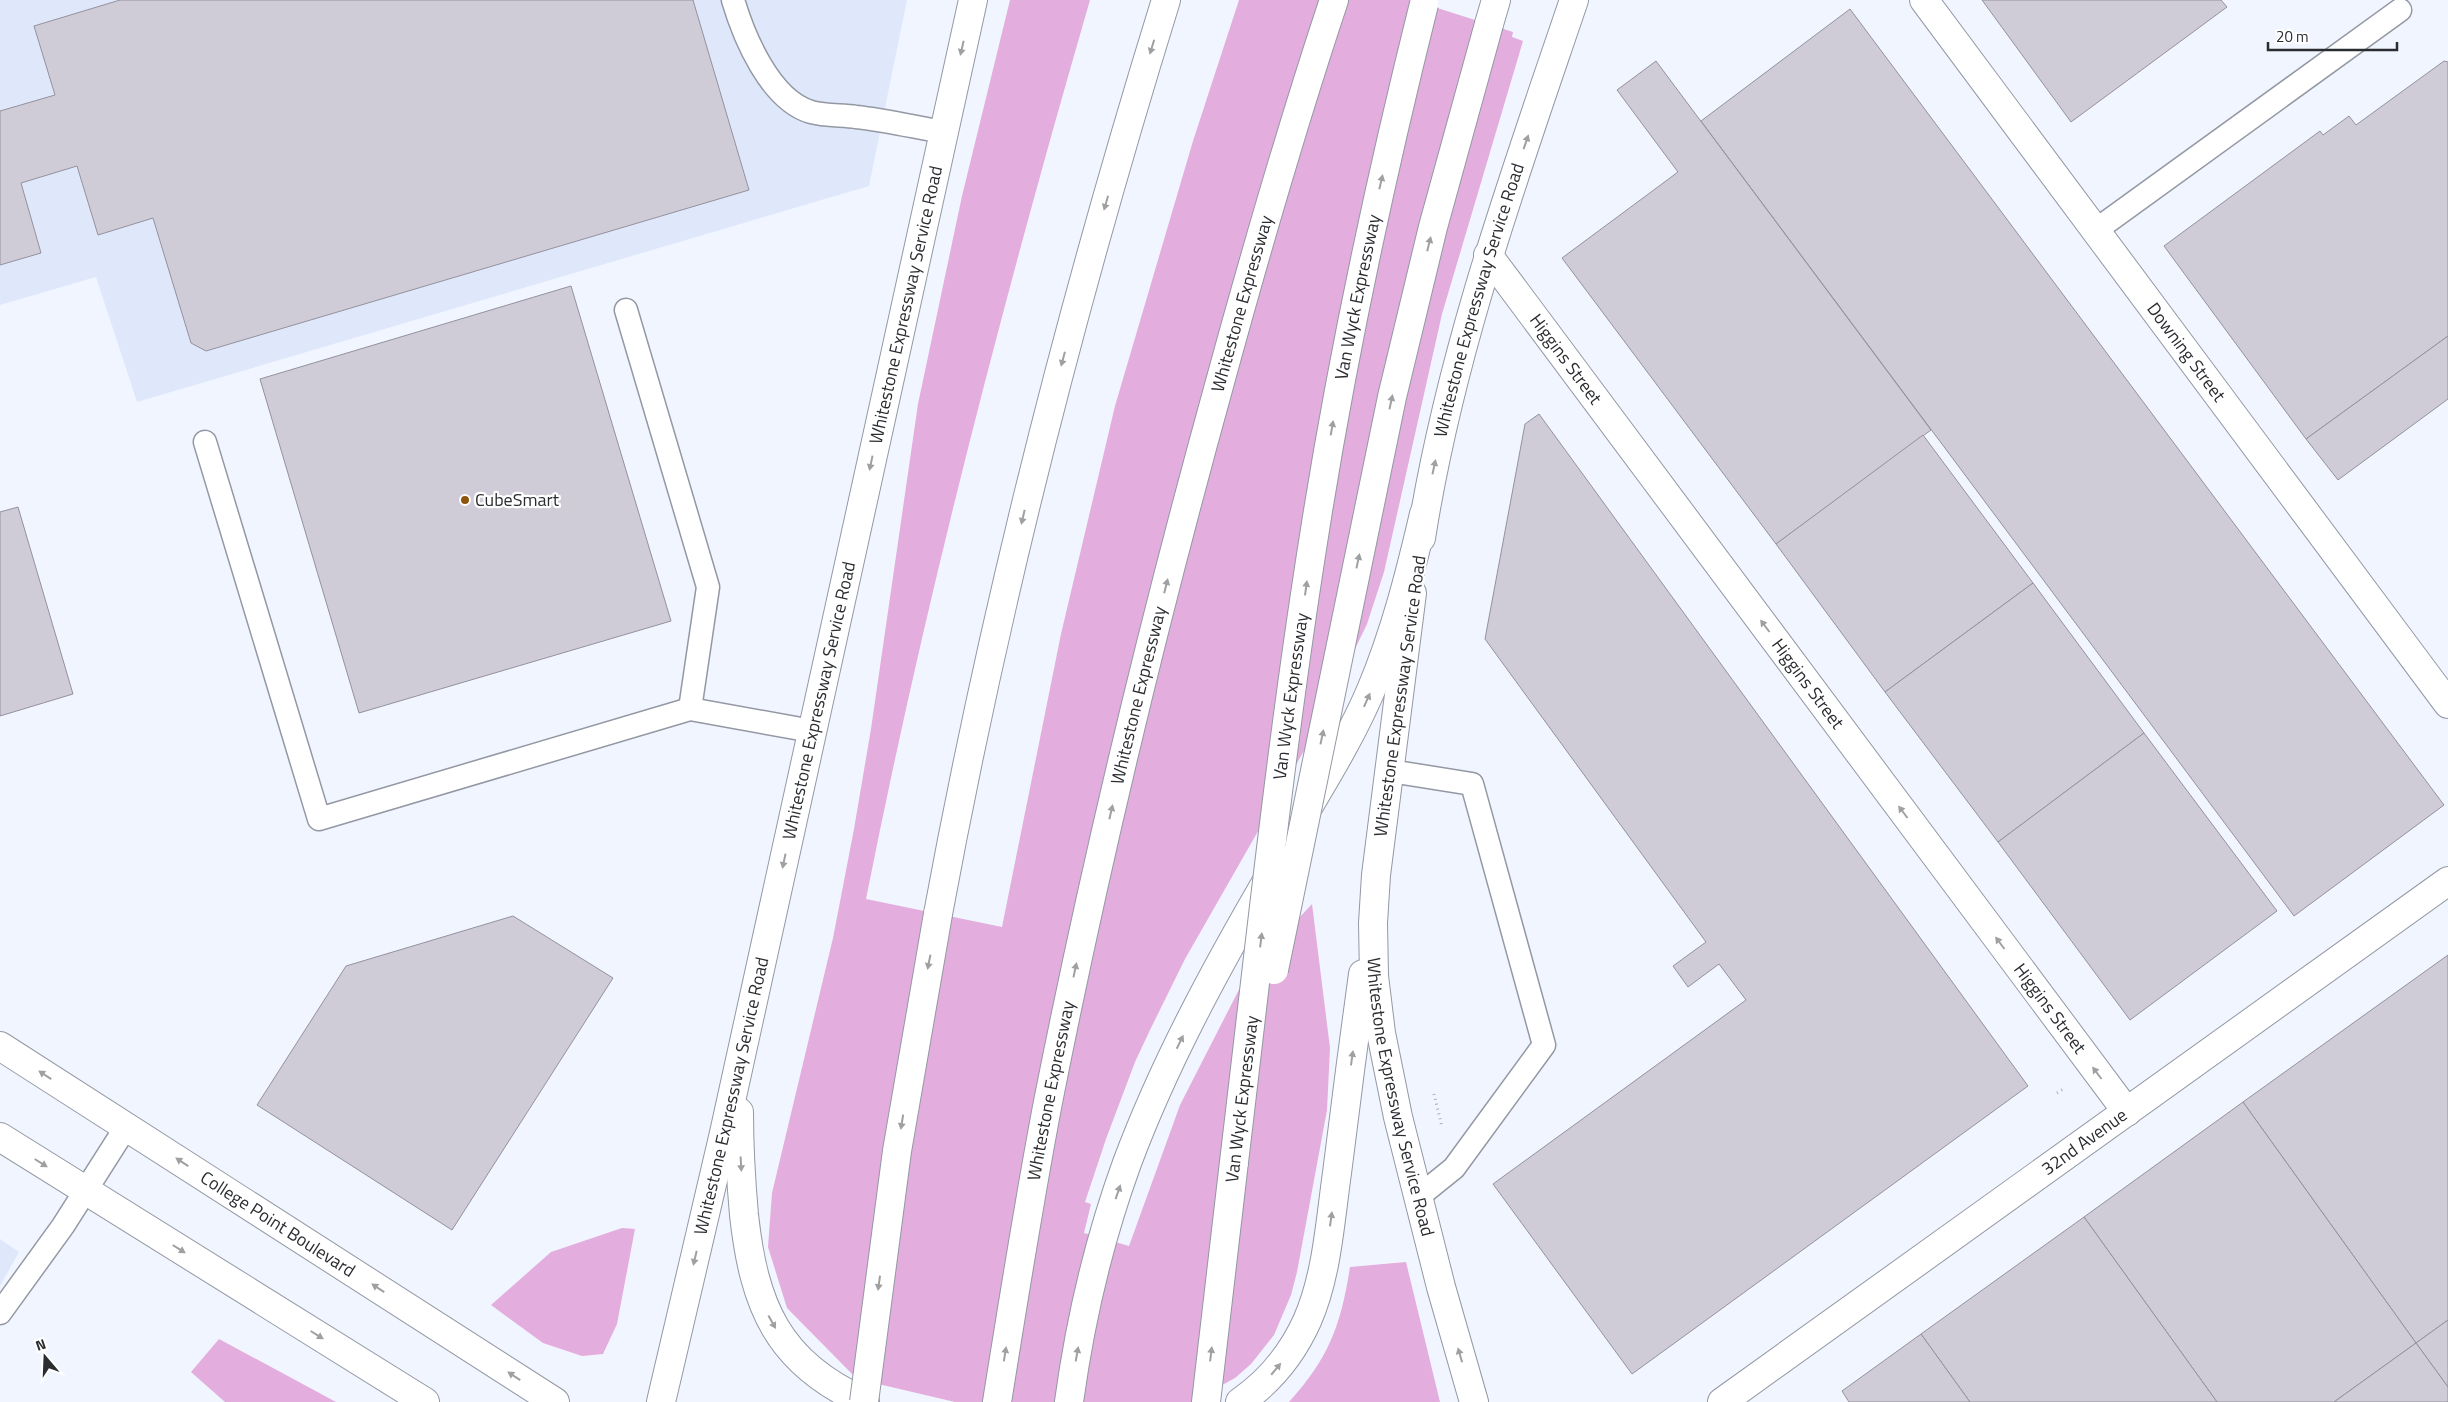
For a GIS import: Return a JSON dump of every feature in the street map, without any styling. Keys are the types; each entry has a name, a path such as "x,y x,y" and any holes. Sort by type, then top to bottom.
{"main road":[{"name":"Whitestone Expressway Service Road","path":"661,1402 743,1046 973,0"},
{"path":"743,1046 740,1102 741,1168 747,1240 756,1287 769,1318 790,1347 816,1372 864,1402 898,1150 938,914 968,761 1030,486 1089,263 1166,0"},
{"name":"Whitestone Expressway","path":"997,1402 1048,1106 1079,950 1116,788 1189,494 1278,178 1334,0"},
{"name":"Whitestone Expressway Service Road","path":"1474,1402 1418,1197 1394,1099 1376,1005 1373,948 1376,875 1424,514 1450,390 1488,255 1574,0"},
{"name":"Downing Street","path":"1924,0 2448,704"},
{"name":"Van Wyck Expressway","path":"1206,1402 1283,756 1314,538 1340,382 1371,226 1425,2"},
{"path":"1234,1162 1392,397 1436,218 1492,12"},
{"name":"Higgins Street","path":"1488,255 2126,1112"},
{"path":"1069,1402 1082,1330 1103,1238 1136,1140 1181,1040 1233,941 1354,727 1371,690 1397,620 1424,514"},
{"path":"1240,1402 1264,1383 1288,1354 1307,1321 1317,1289 1328,1241 1376,875"},
{"name":"32nd Avenue","path":"1722,1402 2448,881"},
{"name":"College Point Boulevard","path":"0,1046 555,1402"},
{"path":"0,1137 425,1402"}],"lane":[{"path":"733,0 738,18 767,75 783,96 810,112 856,116 943,132"},
{"path":"2096,230 2400,10"},
{"path":"626,310 708,587 690,709"},
{"path":"204,442 319,818 690,709 812,731"},
{"path":"1390,771 1430,775 1472,784 1544,1045 1454,1168 1418,1197"},
{"path":"0,1313 63,1226 126,1127"}],"path":[{"path":"1432,1086 1444,1133"}],"shaded area":[{"path":"0,0 907,0 869,186 137,402 96,277 0,305"},
{"path":"1010,0 1090,0 1027,223 968,447 914,672 866,899 1002,927 1061,634 1115,406 1193,141 1239,0 1412,0 1513,32 1512,37 1523,41 1442,314 1384,572 1367,624 1317,728 1185,959 1150,1030 1135,1062 1085,1202 1091,1204 1084,1233 1129,1246 1180,1105 1247,974 1312,904 1330,1048 1327,1110 1297,1272 1291,1295 1274,1335 1251,1364 1235,1378 1191,1402 955,1402 857,1379 787,1308 768,1247 772,1193 833,938 854,829 871,729 918,404 962,196"},
{"path":"622,1228 635,1229 617,1324 603,1354 582,1356 543,1343 491,1305 551,1252"},
{"path":"0,1239 19,1252 0,1286"},
{"path":"1406,1262 1440,1402 1289,1402 1314,1370 1331,1340 1342,1306 1350,1267"},
{"path":"219,1339 336,1402 225,1402 191,1372"}],"building":[{"path":"120,0 693,0 749,190 206,351 191,343 153,218 98,235 77,166 21,183 41,253 0,265 0,111 55,95 34,26"},
{"path":"1982,0 2221,0 2227,7 2071,122"},
{"path":"1850,9 2444,805 2294,916 1701,121"},
{"path":"1656,61 1931,430 1776,544 1562,258 1678,172 1617,90"},
{"path":"2444,61 2448,62 2448,336 2306,439 2164,246 2320,131 2323,135 2349,116 2356,125"},
{"name":"CubeSmart","path":"571,286 671,621 359,713 260,379"},
{"path":"2448,336 2448,399 2338,480 2306,439"},
{"path":"1539,414 2028,1086 1632,1374 1493,1184 1746,1000 1719,964 1688,987 1673,966 1706,942 1485,639 1525,424"},
{"path":"1923,435 2033,583 1885,692 1776,544"},
{"path":"18,507 73,694 0,716 0,512"},
{"path":"2033,583 2144,733 1998,842 1885,692"},
{"path":"2144,733 2277,911 2130,1020 1998,842"},
{"path":"513,916 613,978 452,1230 257,1105 346,966"},
{"path":"2448,955 2448,1320 2416,1343 2243,1102"},
{"path":"2243,1102 2416,1343 2334,1402 2217,1402 2084,1217"},
{"path":"2084,1217 2217,1402 1970,1402 1921,1334"},
{"path":"2448,1320 2448,1387 2416,1343"},
{"path":"1921,1334 1970,1402 1849,1402 1842,1391"},
{"path":"2416,1343 2448,1387 2448,1402 2334,1402"}],"place":[{"name":"CubeSmart","path":"465,500"}]}
